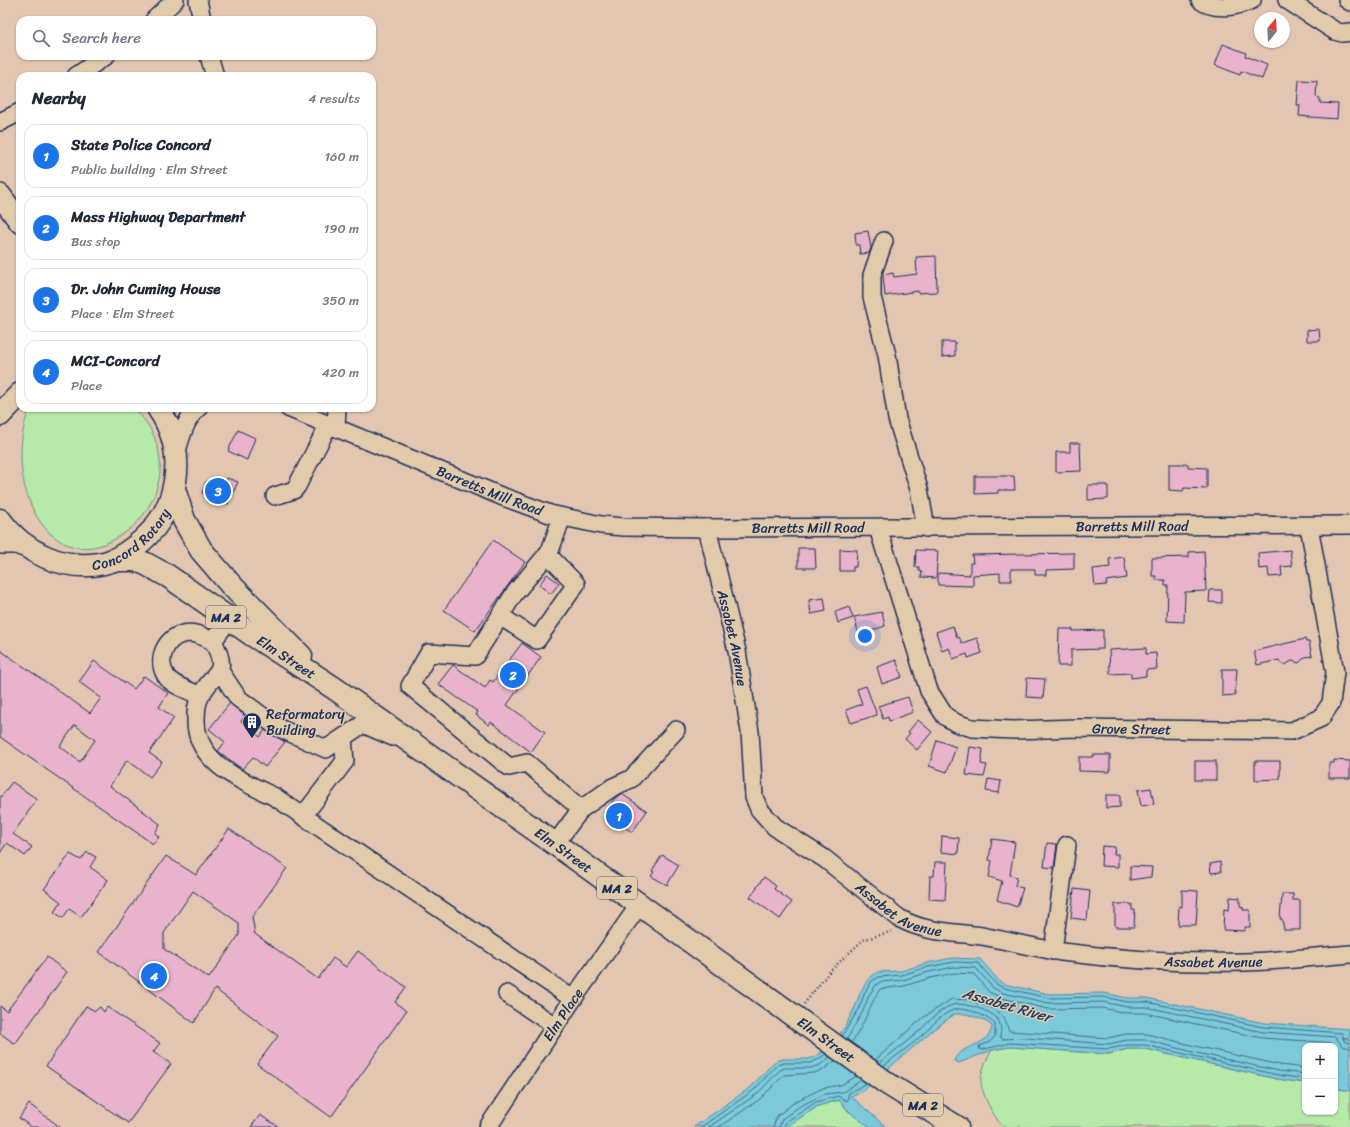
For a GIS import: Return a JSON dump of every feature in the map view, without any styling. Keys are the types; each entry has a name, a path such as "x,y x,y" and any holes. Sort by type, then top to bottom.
{"highway":[{"path":"0,402 16,395"},
{"path":"0,415 16,397"},
{"name":"Concord Rotary","path":"0,520 16,538 39,555 53,560 79,565 104,564 135,547 151,533 167,508 177,477 176,454 168,426 160,412"},
{"name":"Elm Street","path":"174,489 192,536 213,566 334,688"},
{"name":"Elm Street","path":"113,560 134,560 156,568 229,619 334,688 640,904 795,1015 888,1084"},
{"name":"MA 2","path":"888,1084 934,1127"},
{"name":"MA 2","path":"888,1084 957,1127"}],"main road":[{"path":"0,195 16,217"}],"street":[{"path":"158,16 175,0"},
{"path":"198,0 201,16"},
{"path":"1200,0 1213,6 1236,6 1252,0"},
{"path":"1287,0 1335,31 1342,33 1350,32"},
{"path":"82,72 100,60"},
{"path":"210,60 214,72"},
{"path":"0,122 16,114"},
{"path":"884,241 872,275 872,297 887,355 897,419 920,489 926,528"},
{"path":"176,454 185,427 194,412"},
{"name":"Barretts Mill Road","path":"299,412 501,496 562,517 601,525 624,527 707,528 1350,525"},
{"path":"275,496 294,490 298,486 333,425 337,412"},
{"path":"562,517 547,554 514,594 475,656 429,652 410,686 509,767 527,763 581,809"},
{"name":"Grove Street","path":"878,528 929,691 945,716 956,723 972,728 1013,730 1078,728 1292,731 1321,718 1331,703 1335,672 1309,526"},
{"name":"Assabet Avenue","path":"707,528 737,651 750,732 754,797 759,809 775,827 825,859 899,918 913,926 925,929 982,936 1053,951 1113,957 1216,962 1269,961 1350,954"},
{"path":"0,545 16,545 39,555"},
{"path":"500,616 537,640 576,584 547,554"},
{"path":"213,641 229,619"},
{"path":"200,696 177,685 166,677 162,664 162,654 166,645 174,638 183,634 196,634 213,641 220,657 220,671 238,698 277,727 326,749 363,724 418,747"},
{"path":"220,671 200,696 196,709 196,728 201,747 212,760 238,778 275,797 572,999"},
{"path":"555,844 581,809 613,787 631,779 676,730"},
{"path":"303,816 345,760 343,738"},
{"path":"1053,951 1067,845"},
{"name":"Elm Place","path":"488,1127 572,999 640,904"},
{"path":"507,994 555,1026"}],"path":[{"path":"795,1015 830,971 863,940 913,926"}],"green space":[{"path":"29,412 137,412 146,422 151,431 158,450 160,469 155,494 138,522 126,532 98,546 74,547 53,536 38,518 27,493 21,465 22,436"},
{"path":"1010,1047 1109,1054 1128,1049 1145,1049 1277,1079 1302,1083 1302,1115 1338,1115 1338,1089 1350,1091 1350,1127 1003,1127 988,1104 981,1084 984,1067 992,1050"},
{"path":"839,1100 848,1111 873,1127 786,1127 818,1106"}],"water":[{"name":"Assabet River","path":"953,958 980,959 999,981 1004,984 1049,994 1104,993 1128,998 1147,998 1264,1023 1350,1029 1350,1037 1342,1038 1350,1039 1350,1091 1338,1089 1338,1043 1302,1043 1302,1083 1277,1079 1145,1049 1128,1049 1109,1054 1010,1047 992,1050 959,1063 954,1061 957,1055 986,1038 990,1033 992,1026 984,1020 966,1014 955,1014 934,1029 864,1090 851,1096 886,1127 873,1127 863,1123 839,1100 818,1106 786,1127 694,1127 751,1087 774,1062 783,1059 808,1059 815,1057 831,1045 845,1027 861,991 869,978 878,972 901,971 927,963"}],"building":[{"path":"1223,44 1246,53 1245,56 1267,65 1262,79 1241,71 1240,75 1215,65"},
{"path":"1299,80 1317,81 1316,97 1320,98 1320,103 1338,104 1337,119 1299,116 1300,105 1297,105"},
{"path":"868,231 871,248 869,253 860,254 859,245 856,245 855,233"},
{"path":"936,256 937,292 918,293 918,291 885,296 883,275 893,273 894,277 917,274 916,257"},
{"path":"1319,329 1320,341 1307,341 1307,330"},
{"path":"942,342 955,342 955,356 942,357"},
{"path":"238,430 255,438 247,460 228,451"},
{"path":"1070,443 1080,443 1081,471 1056,472 1056,452 1070,452"},
{"path":"1169,464 1188,464 1188,467 1207,468 1207,489 1184,488 1183,491 1169,490"},
{"path":"975,476 1014,476 1015,490 998,490 998,493 975,494"},
{"path":"227,478 238,482 228,504 202,493 206,482 222,489"},
{"path":"1088,485 1108,485 1108,499 1088,500"},
{"path":"493,540 525,562 475,631 444,610"},
{"path":"798,548 815,548 816,568 798,568"},
{"path":"840,549 857,550 856,567 853,567 853,571 840,571"},
{"path":"916,550 938,551 936,578 921,577 922,572 919,571 919,567 915,567"},
{"path":"1290,550 1292,566 1281,567 1282,576 1269,577 1268,568 1259,569 1258,553"},
{"path":"1204,551 1206,591 1185,592 1184,622 1167,621 1168,585 1165,585 1165,580 1156,580 1156,576 1152,576 1152,558 1189,557 1189,552"},
{"path":"1074,553 1074,569 1046,570 1046,575 1035,575 1035,569 1011,569 1011,581 1000,581 1000,573 973,575 973,586 938,585 938,573 970,575 970,563 973,563 972,555"},
{"path":"1124,557 1127,578 1106,581 1107,585 1095,586 1093,569 1110,567 1109,559"},
{"path":"547,574 559,583 551,594 539,585"},
{"path":"1210,590 1222,590 1222,603 1209,602"},
{"path":"824,598 826,611 811,614 809,600"},
{"path":"849,607 853,618 838,623 835,612"},
{"path":"882,612 885,626 859,635 854,617"},
{"path":"953,626 957,638 959,637 962,643 977,638 982,653 968,658 967,654 953,659 949,648 942,651 936,632"},
{"path":"1059,629 1073,629 1073,631 1103,630 1103,649 1071,650 1071,666 1058,666"},
{"path":"1305,639 1306,642 1309,642 1312,656 1305,657 1299,663 1292,661 1285,665 1280,663 1279,660 1257,665 1254,651"},
{"path":"522,643 541,657 507,705 545,732 531,752 491,722 489,725 476,715 478,712 438,684 453,665 485,688 490,680 493,682"},
{"path":"1146,648 1146,654 1156,653 1157,669 1146,670 1146,676 1131,678 1131,673 1110,674 1109,650"},
{"path":"0,650 90,713 101,698 79,682 94,661 134,689 144,676 168,693 159,707 174,718 149,753 162,762 150,777 127,760 110,786 160,824 155,833 159,837 153,844 0,737","holes":["75,725 95,740 80,762 60,746"]},
{"path":"896,660 902,677 882,684 877,667"},
{"path":"1222,669 1237,669 1235,695 1222,696"},
{"path":"1027,678 1045,679 1043,698 1026,697"},
{"path":"866,686 877,715 851,723 846,710 862,704 857,689"},
{"path":"908,697 913,712 889,721 888,717 883,719 878,706"},
{"name":"Reformatory Building","path":"230,703 245,716 241,721 260,737 265,730 285,742 265,767 253,757 242,769 218,751 225,742 209,729"},
{"path":"918,720 932,732 917,750 905,739 910,733 908,732"},
{"path":"937,740 956,747 947,772 929,766"},
{"path":"970,747 983,749 981,764 987,765 984,777 966,775"},
{"path":"1093,755 1110,755 1110,772 1079,771 1079,757 1093,757"},
{"path":"1334,760 1350,761 1350,778 1329,778 1329,763 1334,763"},
{"path":"1195,761 1216,761 1216,780 1195,780"},
{"path":"1255,761 1280,761 1280,779 1255,780"},
{"path":"988,779 1001,781 999,793 986,791"},
{"path":"12,782 37,799 13,834 32,847 25,856 7,843 0,853 0,798"},
{"path":"1151,788 1154,804 1141,806 1138,790"},
{"path":"622,794 647,811 632,832 604,813 615,798"},
{"path":"1106,795 1120,795 1120,807 1106,808"},
{"path":"229,829 287,868 252,917 255,934 318,979 333,958 346,967 358,951 406,987 395,1002 406,1011 331,1117 257,1064 278,1036 215,989 194,1023 99,952 166,856 196,875","holes":["193,891 239,923 239,935 209,978 164,949 164,933"]},
{"path":"942,836 959,838 958,854 941,852"},
{"path":"992,839 1015,842 1010,875 1017,877 1015,886 1023,888 1017,907 997,900 1002,881 989,877 992,861 989,860"},
{"path":"1047,843 1057,844 1054,868 1044,867"},
{"path":"1102,846 1115,847 1114,854 1118,854 1118,867 1101,866"},
{"path":"87,852 96,857 90,867 108,880 81,917 69,909 63,918 54,912 61,902 44,889 70,854 81,860"},
{"path":"662,855 679,865 667,885 651,876 654,872 652,871"},
{"path":"935,862 947,862 945,900 929,899 930,876 934,876"},
{"path":"1220,862 1221,872 1211,873 1210,864"},
{"path":"1130,866 1152,867 1151,877 1130,880"},
{"path":"764,877 776,886 774,889 792,902 780,919 750,897"},
{"path":"1074,889 1090,891 1087,920 1071,918"},
{"path":"1182,890 1198,891 1196,925 1178,925 1179,906 1182,907"},
{"path":"1282,894 1293,894 1293,900 1300,900 1300,930 1284,930 1282,919 1280,919"},
{"path":"1230,897 1240,898 1240,906 1243,907 1243,910 1250,910 1250,927 1245,927 1245,931 1223,930 1224,909 1229,910"},
{"path":"1115,904 1132,904 1132,910 1135,910 1134,927 1115,927"},
{"path":"47,957 67,972 15,1044 0,1033 0,1006 7,1011"},
{"path":"86,1006 95,1011 100,1007 104,1012 107,1007 160,1043 153,1052 171,1064 128,1123 46,1066"},
{"path":"29,1104 60,1127 31,1127 19,1118"},
{"path":"260,1115 279,1127 251,1127"}],"place":[{"name":"Dr. John Cuming House","path":"218,491"},
{"name":"Mass Highway Department","path":"513,675"},
{"name":"Reformatory Building","path":"252,739"},
{"name":"State Police Concord","path":"619,816"},
{"name":"MCI-Concord","path":"154,976"}]}
